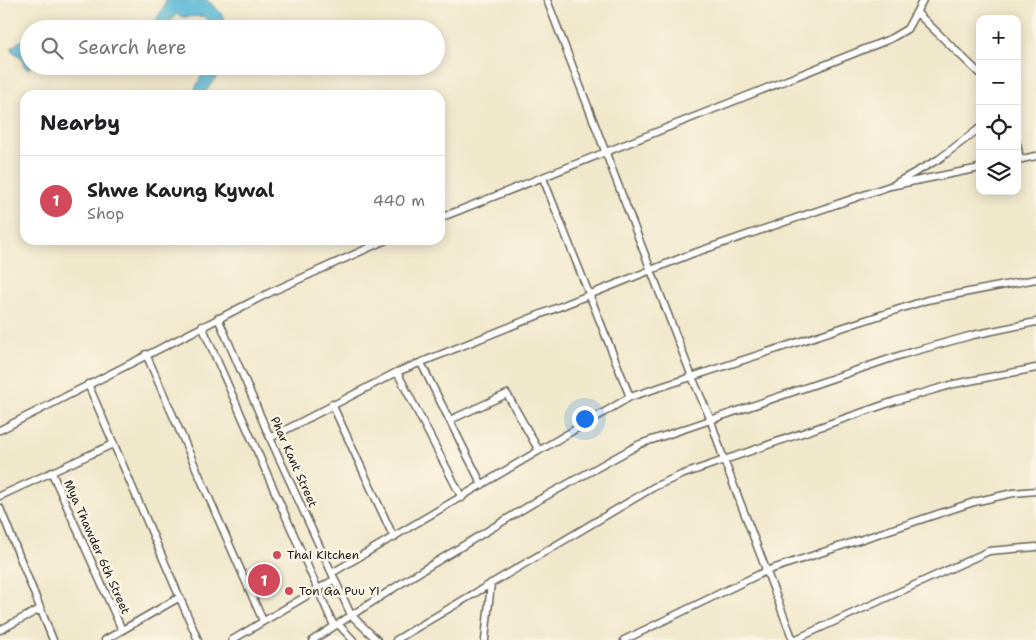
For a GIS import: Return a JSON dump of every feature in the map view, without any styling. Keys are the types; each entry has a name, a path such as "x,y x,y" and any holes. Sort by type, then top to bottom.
{"street":[{"path":"547,0 608,153 651,270 692,377 710,418 724,460 794,640 989,551 1036,547"},
{"path":"445,216 608,153 890,39 906,29 923,0"},
{"path":"917,13 976,70"},
{"path":"890,186 938,159 976,131"},
{"path":"1021,160 1036,156"},
{"path":"270,438 332,404 397,372 691,254 890,186 976,169"},
{"path":"543,178 630,397"},
{"path":"0,430 218,318 375,245"},
{"path":"232,640 538,449 630,397 928,300 1036,279"},
{"name":"Phar Kant Street","path":"218,318 270,438 352,615 377,640"},
{"path":"313,640 596,467 640,444 710,418 901,355 973,334 1036,322"},
{"path":"202,326 318,588 336,625 353,640"},
{"path":"146,354 263,621"},
{"path":"421,363 482,484"},
{"path":"396,640 654,487 680,475 895,401 954,384 1036,368"},
{"path":"397,372 462,498"},
{"path":"88,384 198,640"},
{"path":"450,420 507,394 538,449"},
{"path":"332,404 394,538"},
{"path":"0,496 114,444"},
{"name":"Mya Thawder 6th Street","path":"52,473 122,630"},
{"path":"624,640 766,571 974,502 1013,493 1036,491"},
{"path":"0,508 2,523 53,640"},
{"path":"485,640 491,583"},
{"path":"105,640 180,597"},
{"path":"0,630 40,609"}],"water":[{"path":"165,0 207,0 221,13 225,20 208,20 203,16 183,17 176,14 172,20 156,20 166,2"},
{"path":"20,41 20,56 12,51 12,47"},
{"path":"202,75 218,75 207,90 195,89"}],"place":[{"name":"Thai Kitchen","path":"277,555"},
{"name":"Shwe Kaung Kywal","path":"264,580"},
{"name":"Ton Ga Puu Yi","path":"289,591"}]}
